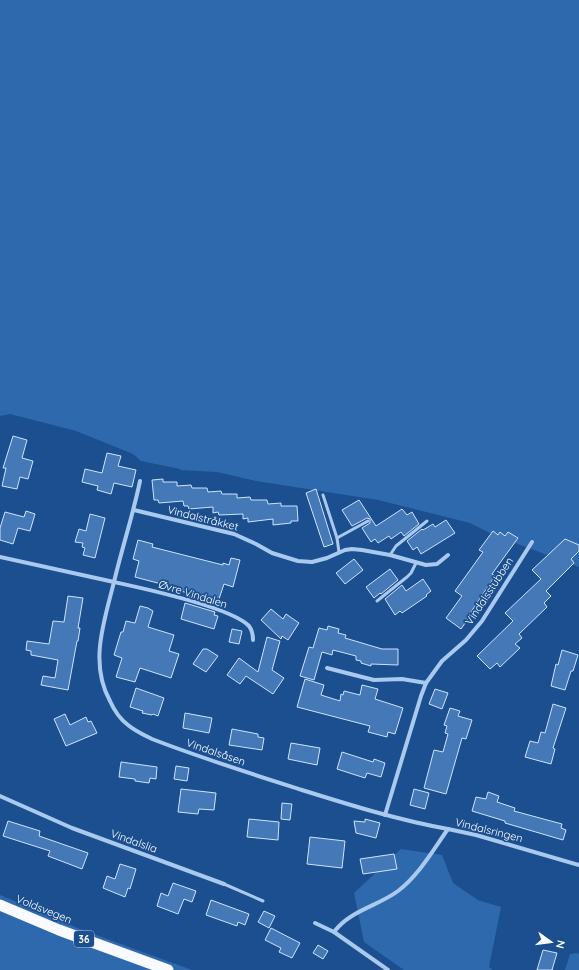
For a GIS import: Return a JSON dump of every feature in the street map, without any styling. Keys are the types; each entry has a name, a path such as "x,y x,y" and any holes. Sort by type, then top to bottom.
{"highway":[{"name":"Voldsvegen","path":"0,905 59,930 168,970"}],"street":[{"name":"Vindalsåsen","path":"140,481 134,510 102,627 99,659 100,673 102,686 114,710 129,726 152,739 192,754 385,815 448,829"},
{"name":"Vindalstråkket","path":"134,510 234,534 272,553 292,560 312,562 327,558 345,550 362,550 390,555 416,563 432,565 437,564 448,555"},
{"name":"Vindalsstubben","path":"385,815 426,683 442,661 475,631 532,542"},
{"path":"0,557 114,582"},
{"name":"Øvre Vindalen","path":"114,582 171,596 225,612 239,619 250,627 253,640"},
{"path":"327,668 374,680 402,679 426,683"},
{"name":"Vindalslia","path":"0,796 72,828 224,884"},
{"name":"Vindalsringen","path":"334,932 339,924 348,918 385,900 399,890 427,859 448,829 476,834 579,865"},
{"path":"315,923 334,932 388,970"}],"lane":[{"path":"323,495 337,538 339,552"},
{"path":"337,538 368,520"},
{"path":"390,555 396,546 427,522"},
{"path":"377,601 407,577 411,573 416,563"},
{"name":"Vindalslia","path":"224,884 263,900"}],"shaded area":[{"path":"0,0 579,0 579,567 494,535 470,523 378,500 256,481 217,472 180,470 141,461 133,454 76,431 10,414 0,416"},
{"path":"401,849 442,855 453,883 478,900 501,907 489,967 493,970 404,970 364,942 354,893"},
{"path":"0,895 80,929 192,970 0,970"},
{"path":"570,954 579,954 579,970 565,970"}],"building":[{"path":"13,436 27,440 22,458 33,461 28,479 20,477 17,489 2,486 6,468 3,468"},
{"path":"107,453 121,456 118,466 136,470 132,487 114,483 111,494 97,490 98,486 82,482 85,469 102,473"},
{"path":"163,479 163,482 177,482 177,486 191,485 192,488 207,488 208,492 221,491 222,494 237,494 237,498 250,497 251,500 267,500 268,504 281,503 281,506 297,506 298,521 273,525 273,519 248,522 248,518 243,519 243,514 219,515 218,512 213,513 213,507 189,509 188,506 184,506 183,501 159,503 158,500 154,500 152,480"},
{"path":"316,489 333,544 324,547 306,493"},
{"path":"359,500 376,526 402,509 407,515 412,512 419,524 404,536 401,532 391,539 389,536 378,543 375,539 371,542 362,528 370,523 370,519 367,518 352,526 342,510"},
{"path":"26,511 35,514 30,531 18,528 13,544 0,540 0,528 5,512 24,517"},
{"path":"90,514 105,518 95,558 83,555 85,548 82,547 83,543 75,542 79,529 86,531"},
{"path":"446,520 455,533 421,554 417,547 413,550 407,541 422,529 423,530 433,524 435,527"},
{"path":"493,531 498,535 500,532 505,536 508,532 518,538 492,574 495,576 461,629 446,618 462,596 455,591 483,552 479,550"},
{"path":"565,539 579,545 579,551 571,559 574,563 546,591 551,596 544,603 547,607 519,634 522,638 515,644 520,648 500,667 497,663 490,669 477,656 513,621 505,613 541,579 532,570"},
{"path":"138,540 153,544 152,547 223,565 223,563 229,565 231,558 240,560 233,587 224,584 217,605 187,596 188,593 165,587 165,585 135,577 139,561 133,559"},
{"path":"354,559 363,570 345,584 336,573"},
{"path":"390,569 398,580 374,598 366,587"},
{"path":"423,579 431,591 426,595 427,596 402,613 400,611 395,615 385,599 402,585 406,591"},
{"path":"68,596 83,598 78,628 80,628 78,641 68,690 41,685 43,676 55,678 58,660 31,655 31,651 26,650 27,641 49,644 53,621 64,622"},
{"path":"185,603 215,612 214,615 218,616 214,629 181,619"},
{"path":"140,606 153,611 148,627 174,635 169,651 179,654 171,678 140,668 135,682 116,677 122,658 114,655 121,632 123,632 126,621 135,623"},
{"path":"271,609 283,619 286,614 299,623 288,640 282,636 281,639 261,620"},
{"path":"328,626 339,629 338,633 346,635 345,638 382,649 398,649 398,665 371,664 371,666 356,660 356,656 333,650 332,655 322,652 314,680 300,676 309,647 313,648 319,628 327,630"},
{"path":"232,629 242,631 239,644 229,642"},
{"path":"267,637 280,641 272,670 284,678 273,694 246,676 240,684 227,675 239,658 258,672"},
{"path":"203,649 207,649 218,656 206,672 193,664"},
{"path":"562,650 578,655 565,690 551,686 556,664 558,665"},
{"path":"305,679 324,685 321,695 340,701 341,694 343,695 344,691 360,695 362,685 378,689 375,699 403,708 395,734 388,732 387,737 368,732 370,726 297,707"},
{"path":"136,688 164,698 158,716 142,713 143,711 130,707"},
{"path":"435,689 448,693 442,709 429,704"},
{"path":"553,704 566,708 553,748 555,749 551,764 525,757 530,741 538,743 541,732 545,733"},
{"path":"450,708 460,711 458,716 472,720 466,739 462,738 446,794 424,788 434,750 443,752 448,734 445,733 447,726 444,725"},
{"path":"185,713 212,718 209,733 183,728"},
{"path":"65,714 70,725 86,717 88,722 91,721 97,733 66,746 54,719"},
{"path":"232,729 258,734 258,737 264,738 262,750 229,745"},
{"path":"291,743 320,748 317,765 288,759"},
{"path":"342,752 373,762 374,759 385,763 381,777 367,773 365,778 337,769"},
{"path":"121,762 157,767 156,779 150,778 149,783 119,777"},
{"path":"176,766 189,768 187,781 174,779"},
{"path":"181,789 216,793 214,810 199,809 198,814 178,812"},
{"path":"414,789 429,793 425,809 410,805"},
{"path":"488,792 499,796 497,802 515,808 514,811 562,824 561,828 566,830 563,840 505,823 505,821 472,811 476,797 486,799"},
{"path":"282,803 292,804 290,820 281,819"},
{"path":"249,819 279,822 278,840 247,837"},
{"path":"365,819 380,823 376,838 356,833 354,821 365,822"},
{"path":"8,821 40,831 39,836 88,853 82,869 48,856 50,851 3,836"},
{"path":"310,837 345,841 342,868 307,864"},
{"path":"394,854 397,869 363,874 360,859"},
{"path":"120,864 136,869 130,889 128,888 125,897 103,888 107,876 115,879"},
{"path":"173,883 196,891 192,902 184,899 178,914 157,906 161,893 168,896"},
{"path":"211,900 249,914 245,925 238,922 237,926 206,915"},
{"path":"264,911 275,916 269,928 258,922"},
{"path":"271,928 300,943 292,958 279,952 281,948 265,940"},
{"path":"318,945 328,951 323,959 313,953"},
{"path":"543,950 557,953 552,970 537,970"}]}
